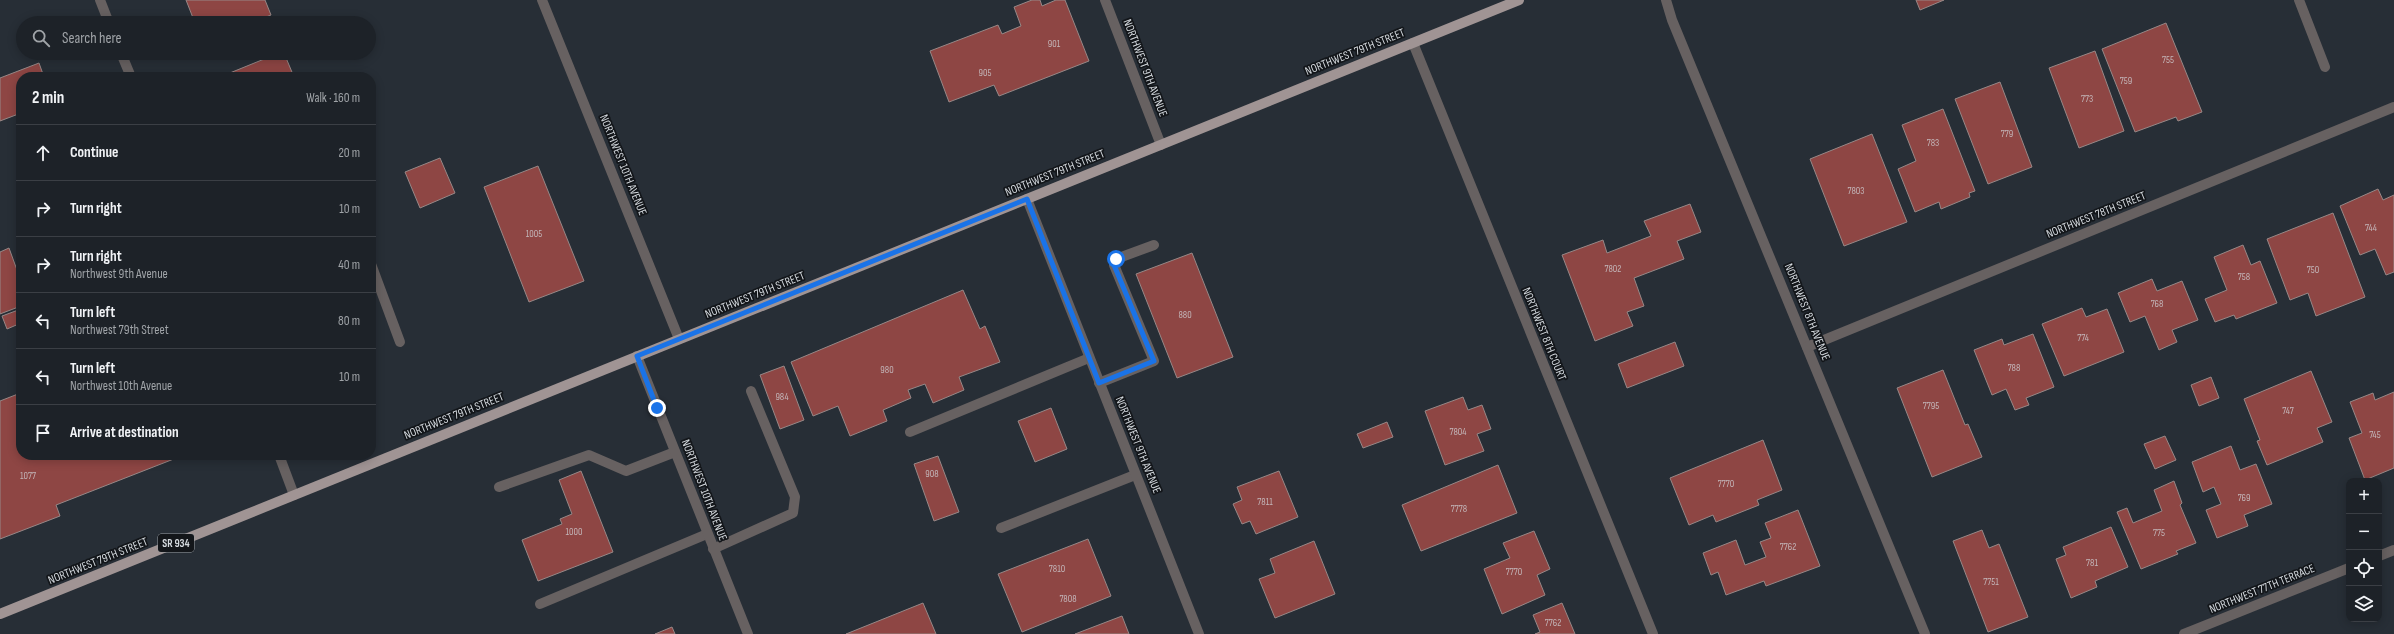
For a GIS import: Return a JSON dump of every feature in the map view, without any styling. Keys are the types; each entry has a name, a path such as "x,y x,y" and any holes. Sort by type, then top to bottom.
{"main road":[{"name":"NORTHWEST 79TH STREET","path":"0,614 1519,0"}],"street":[{"path":"100,0 106,16"},
{"name":"NORTHWEST 10TH AVENUE","path":"542,0 680,339"},
{"name":"NORTHWEST 9TH AVENUE","path":"1105,0 1161,145"},
{"name":"NORTHWEST 8TH AVENUE","path":"1666,0 1672,20 1925,634"},
{"path":"2300,0 2324,67"},
{"name":"NORTHWEST 8TH COURT","path":"1413,43 1653,634"},
{"path":"124,60 129,72"},
{"name":"NORTHWEST 78TH STREET","path":"1807,347 2394,107"},
{"name":"NORTHWEST 9TH AVENUE","path":"1027,199 1199,634"},
{"path":"1099,383 1154,361 1114,265 1116,259 1154,245"},
{"path":"376,289 400,342"},
{"name":"NORTHWEST 10TH AVENUE","path":"637,356 748,634"},
{"path":"910,432 1089,358"},
{"path":"713,549 793,513 795,497 751,391"},
{"path":"499,487 589,455 626,471 675,452"},
{"path":"281,460 294,495"},
{"path":"1000,528 1135,475"},
{"path":"540,604 707,534"},
{"path":"2382,555 2394,550"},
{"name":"NORTHWEST 77TH TERRACE","path":"2184,634 2346,569"}],"building":[{"path":"186,0 265,0 271,15 268,16 192,16"},
{"path":"1032,0 1040,0 1042,6 1056,0 1065,0 1089,61 999,96 994,85 949,102 930,51 998,25 1002,34 1021,26 1014,7"},
{"path":"1916,0 1944,0 1920,10"},
{"path":"2166,23 2202,112 2178,121 2176,117 2135,132 2102,49"},
{"path":"2095,51 2124,131 2079,148 2049,68"},
{"path":"262,60 287,60 292,72 232,72"},
{"path":"39,63 42,72 16,72 16,115 0,121 0,78"},
{"path":"2000,82 2032,167 1988,184 1955,99"},
{"path":"1943,109 1975,191 1969,193 1970,197 1941,209 1939,202 1915,212 1898,169 1916,161 1902,125"},
{"path":"1872,134 1907,222 1844,246 1810,159"},
{"path":"440,158 455,193 420,208 405,172"},
{"path":"538,166 584,281 529,302 484,187"},
{"path":"2378,189 2383,200 2394,195 2394,272 2386,275 2375,249 2360,255 2340,206"},
{"path":"1690,204 1701,232 1677,241 1684,259 1634,278 1644,306 1627,312 1633,326 1595,341 1562,255 1603,240 1607,253 1651,236 1644,221"},
{"path":"2333,213 2365,297 2316,316 2308,293 2290,300 2267,239"},
{"path":"2243,245 2251,265 2260,261 2277,303 2236,319 2234,315 2215,322 2205,299 2227,290 2214,257"},
{"path":"9,248 16,267 16,308 0,314 0,252"},
{"path":"1192,253 1233,357 1177,378 1136,274"},
{"path":"2152,279 2157,291 2182,281 2198,320 2172,330 2177,342 2159,350 2145,316 2130,322 2118,293"},
{"path":"963,290 980,329 985,326 1000,362 959,377 964,390 933,403 925,384 908,390 911,398 883,410 887,421 850,436 838,406 813,416 791,362"},
{"path":"2082,308 2086,317 2107,309 2124,352 2064,376 2042,324"},
{"path":"16,311 16,325 7,329 2,316"},
{"path":"2033,334 2054,387 2026,398 2029,405 2015,410 2006,389 1992,395 1974,350 2002,339 2004,345"},
{"path":"1675,342 1684,366 1627,388 1618,364"},
{"path":"784,366 804,420 780,429 760,375"},
{"path":"1943,370 1965,425 1968,424 1982,457 1932,477 1897,388"},
{"path":"2311,371 2332,422 2317,428 2323,442 2267,465 2257,441 2260,440 2244,399"},
{"path":"2211,377 2219,398 2199,406 2191,385"},
{"path":"2394,392 2394,468 2370,478 2364,478 2349,438 2362,433 2350,402 2373,393 2375,400"},
{"path":"16,395 16,460 171,460 56,505 60,516 0,539 0,401"},
{"path":"1463,397 1468,410 1482,405 1491,429 1477,434 1484,451 1445,465 1425,411"},
{"path":"1051,408 1067,449 1035,462 1018,421"},
{"path":"1387,422 1393,437 1363,448 1357,434"},
{"path":"2165,436 2176,460 2155,469 2144,444"},
{"path":"1763,440 1782,490 1757,500 1759,505 1716,522 1713,515 1689,525 1670,478"},
{"path":"2231,446 2240,470 2256,464 2272,504 2244,515 2248,526 2217,538 2206,510 2221,504 2214,487 2203,492 2192,462"},
{"path":"938,456 959,512 934,521 914,464"},
{"path":"1498,465 1517,513 1421,551 1402,505"},
{"path":"581,471 613,552 538,581 522,540 562,524 560,519 572,514 559,480"},
{"path":"1279,471 1298,517 1256,534 1250,521 1242,524 1233,504 1242,500 1237,487"},
{"path":"2174,481 2182,503 2180,505 2196,543 2176,551 2178,554 2141,569 2117,512 2127,508 2133,523 2162,511 2154,490"},
{"path":"1798,510 1820,566 1766,586 1764,581 1726,595 1718,572 1711,575 1703,553 1736,540 1745,565 1766,557 1760,542 1771,538 1765,523"},
{"path":"2111,527 2128,567 2095,581 2097,587 2071,598 2056,559 2066,555 2063,547"},
{"path":"1982,530 1989,548 1999,544 2028,617 1988,632 1953,541"},
{"path":"1534,531 1550,569 1537,575 1545,595 1502,614 1484,569 1510,558 1503,543"},
{"path":"1088,539 1111,596 1022,632 998,574"},
{"path":"1314,541 1335,594 1275,618 1259,579 1275,573 1270,559"},
{"path":"923,603 936,634 846,634"},
{"path":"1562,603 1575,634 1535,634 1540,632 1533,615"},
{"path":"1122,616 1129,634 1075,634"},
{"path":"672,627 675,634 655,634"}],"route":[{"path":"657,408 637,356 1027,199 1099,383 1154,361 1114,265 1116,259"}]}
